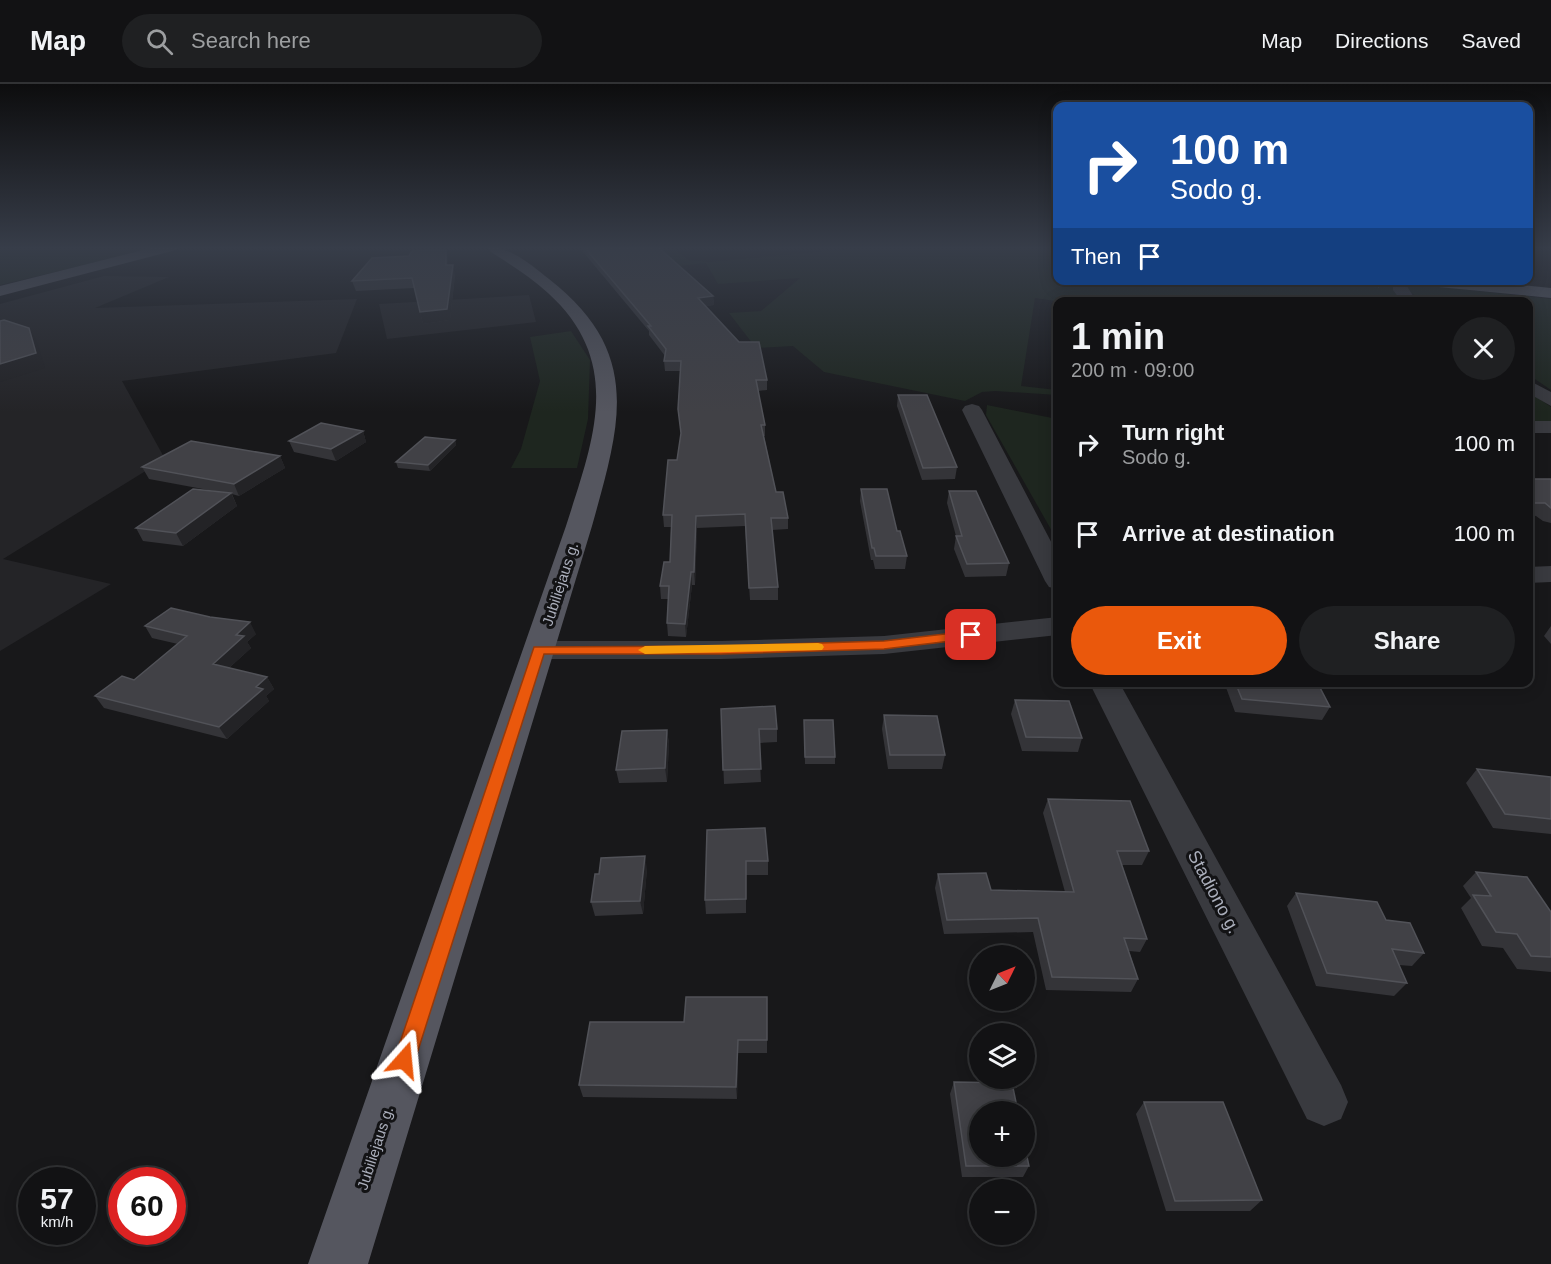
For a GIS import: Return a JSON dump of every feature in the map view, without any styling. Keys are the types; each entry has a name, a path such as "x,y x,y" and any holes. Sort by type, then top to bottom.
{"main road":[{"name":"Jubiliejaus g.","path":"338,1264 589,490 605,424 608,395 600,353 579,315 566,302"}],"street":[{"path":"1533,388 1551,400"},
{"path":"972,410 1053,571"},
{"path":"1533,427 1551,427"},
{"path":"1533,575 1551,574"},
{"path":"538,650 721,650 884,645 1053,627"},
{"name":"Stadiono g.","path":"1107,687 1324,1102"}],"shaded area":[{"path":"7,302 109,302 95,308 268,302 356,302 336,353 122,381 165,459 3,559 111,584 0,651 0,304"},
{"path":"531,302 536,322 387,339 379,304"},
{"path":"772,302 1034,302 1021,386 1053,390 1053,395 995,391 982,392 965,401 824,372 793,346 756,348 729,313 761,311"},
{"path":"1533,302 1551,302 1551,390 1533,378"},
{"path":"571,331 590,360 588,419 577,468 511,468 521,449 540,381 530,337"},
{"path":"1533,394 1551,407 1551,422 1533,422"},
{"path":"987,405 1053,418 1053,533 986,415"}],"building":[{"path":"418,302 448,302 447,309 420,312"},
{"path":"631,302 702,302 739,342 759,342 767,380 756,380 765,425 761,425 776,492 783,492 788,518 771,518 778,587 749,588 745,514 696,516 694,572 691,572 685,624 667,623 669,586 660,586 664,562 670,562 672,515 663,515 668,460 677,460 681,433 678,409 681,361 664,361 666,349 648,326 651,326"},
{"path":"4,320 29,328 36,353 0,364 0,321"},
{"path":"898,395 927,395 957,467 923,468"},
{"path":"321,423 363,431 331,449 289,441"},
{"path":"425,437 455,440 428,465 396,462"},
{"path":"191,441 280,456 234,484 142,467"},
{"path":"1533,479 1551,479 1551,508 1545,503 1533,503"},
{"path":"193,489 231,493 176,533 136,528"},
{"path":"861,489 887,489 897,531 900,531 907,556 876,556 872,548"},
{"path":"949,491 976,491 1009,563 967,564 956,536 962,536"},
{"path":"171,608 210,617 250,622 236,635 244,636 213,664 267,677 256,687 263,689 219,727 95,696 122,676 134,680 187,636 145,626"},
{"path":"1237,687 1320,687 1330,707 1242,699"},
{"path":"1015,700 1069,701 1082,738 1026,737"},
{"path":"775,706 777,729 759,729 761,769 723,770 721,709"},
{"path":"884,715 937,716 945,755 890,755"},
{"path":"804,720 833,720 835,757 805,757"},
{"path":"667,730 665,768 616,770 622,731"},
{"path":"1477,769 1551,777 1551,819 1505,814"},
{"path":"1048,799 1130,801 1149,851 1117,851 1147,939 1124,938 1138,979 1052,977 1038,918 947,920 938,874 986,873 991,890 1074,892"},
{"path":"765,828 768,861 746,861 746,899 705,900 707,830"},
{"path":"645,856 640,901 591,902 595,874 599,874 601,858"},
{"path":"1476,872 1527,877 1551,912 1551,957 1531,956 1517,934 1496,932 1473,895 1491,896"},
{"path":"1296,893 1377,902 1386,920 1410,923 1424,953 1392,949 1407,983 1327,973"},
{"path":"686,997 767,997 767,1040 738,1040 736,1087 579,1085 590,1022 684,1022"},
{"path":"954,1082 969,1082 969,1089 1013,1089 1016,1101 969,1101 969,1166 966,1166"},
{"path":"1144,1102 1223,1102 1262,1200 1175,1201"}],"slow traffic":[{"path":"645,650 818,647"}],"route":[{"path":"404,1060 538,650 721,650 884,645 971,635"}]}
